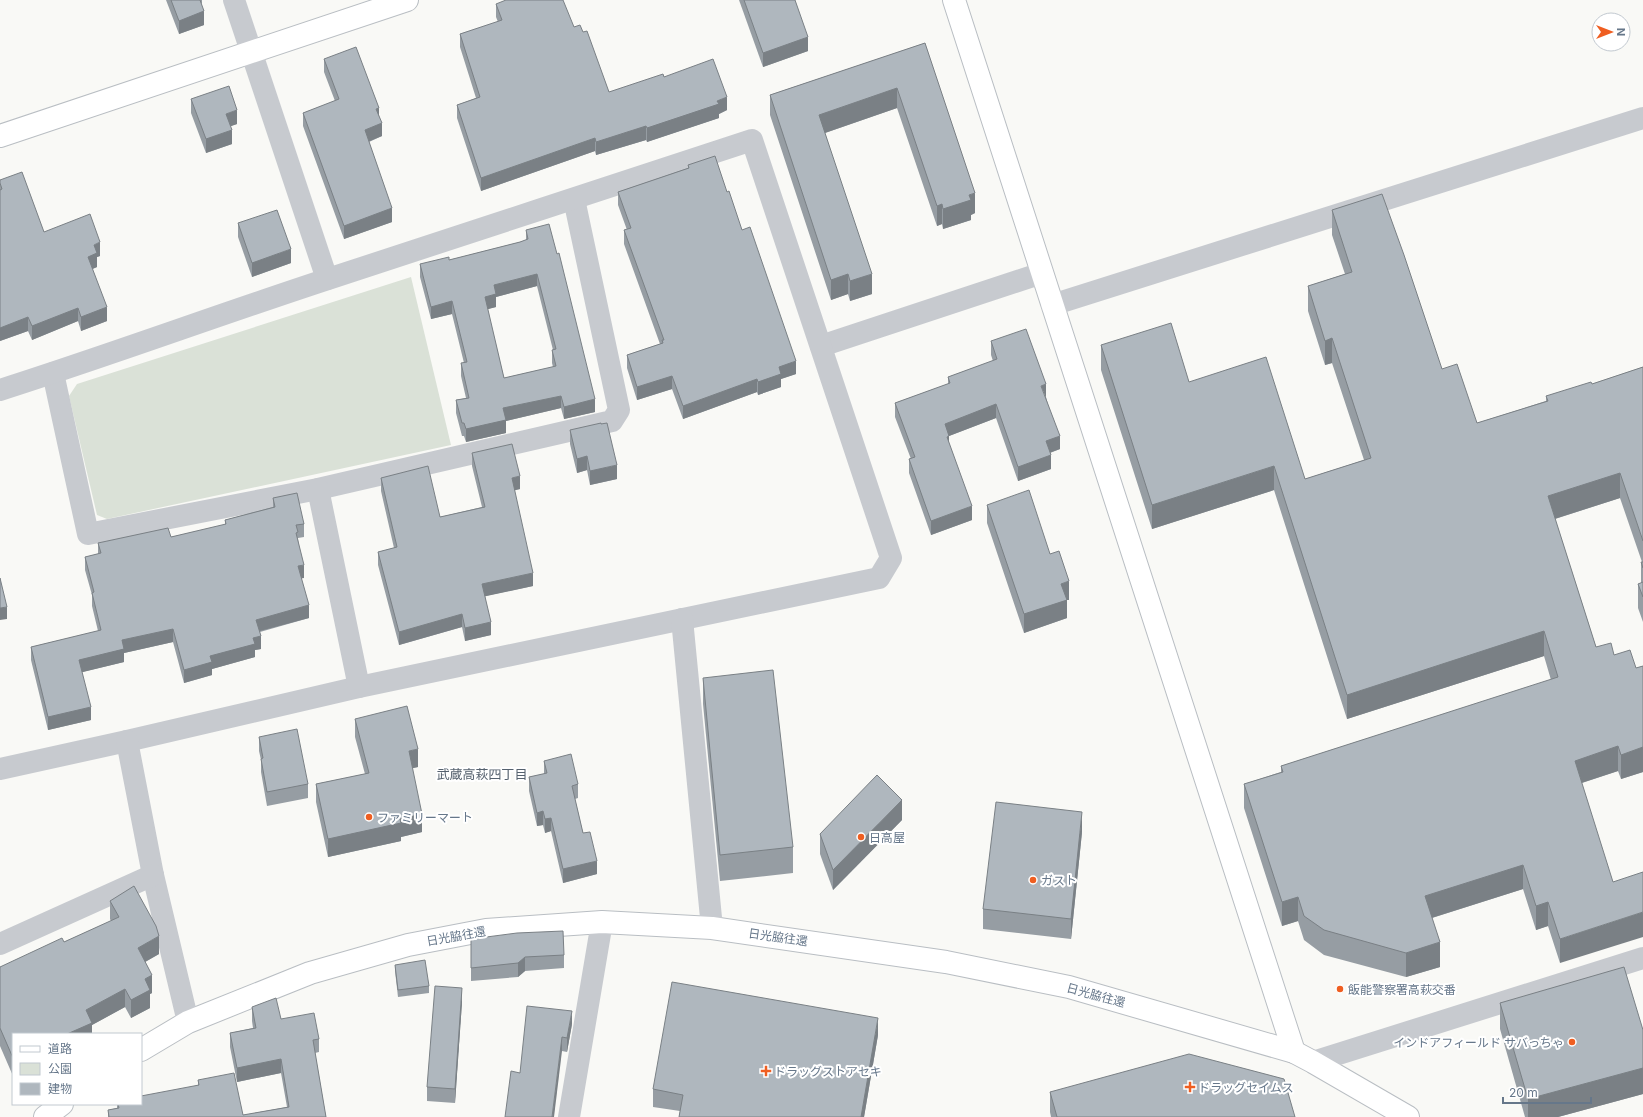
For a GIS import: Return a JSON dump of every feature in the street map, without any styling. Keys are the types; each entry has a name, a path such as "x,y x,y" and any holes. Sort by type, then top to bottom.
{"street":[{"path":"234,0 327,279"},
{"path":"0,136 407,0"},
{"path":"954,0 1294,1052"},
{"path":"1052,305 1643,118"},
{"path":"0,390 327,279 752,140 891,558 880,578 359,687 0,769"},
{"path":"53,373 88,534 318,489 612,421 619,410 574,199"},
{"path":"821,346 1042,273"},
{"path":"318,489 359,687"},
{"path":"682,619 712,928"},
{"path":"127,741 153,875 188,1022"},
{"path":"0,944 153,875"},
{"path":"569,1117 602,922"},
{"name":"日光脇往還","path":"142,1049 188,1022 310,973 408,945 486,930 602,922 712,928 946,962 1069,987 1294,1052 1408,1117"},
{"path":"1313,1062 1643,958"},
{"path":"45,1117 61,1105"}],"green space":[{"path":"411,277 451,445 107,519 97,515 69,396 77,384"}],"building":[{"path":"171,0 200,0 204,11 179,21"},
{"path":"506,0 563,0 574,27 580,25 583,32 587,31 609,92 663,74 664,77 713,59 727,97 717,101 719,104 647,128 646,126 596,142 595,138 481,178 457,105 480,97 460,34 502,20 496,4"},
{"path":"744,0 795,0 808,37 763,53"},
{"path":"925,43 975,193 969,195 971,200 943,209 942,204 937,206 897,88 819,115 872,274 850,281 848,274 831,280 770,95"},
{"path":"356,47 379,108 376,109 382,123 365,130 392,208 344,226 303,113 339,99 324,59"},
{"path":"229,86 237,110 226,114 232,130 206,139 191,99"},
{"path":"715,156 742,230 750,227 796,361 779,367 781,374 758,382 757,379 683,406 672,376 637,387 627,355 663,343 662,340 664,340 624,230 631,228 618,192 689,168 688,165"},
{"path":"22,172 44,232 90,214 100,242 94,245 97,253 88,257 107,307 81,317 78,308 32,326 28,317 0,328 0,190 2,189 0,180"},
{"path":"1382,194 1442,369 1457,364 1477,423 1548,401 1546,396 1591,382 1592,384 1643,367 1643,541 1620,473 1548,496 1596,647 1611,643 1614,655 1630,650 1636,668 1643,666 1643,747 1621,755 1618,746 1575,761 1613,882 1643,872 1643,912 1560,939 1548,902 1536,906 1523,865 1425,896 1440,942 1406,953 1324,930 1304,916 1298,897 1282,902 1244,784 1283,772 1281,766 1558,677 1544,631 1347,695 1274,466 1152,505 1101,345 1171,323 1189,382 1266,357 1305,479 1371,458 1332,338 1325,341 1308,286 1352,272 1332,210"},
{"path":"277,210 291,249 252,263 238,223"},
{"path":"549,224 557,254 559,253 595,399 564,407 561,396 503,408 506,420 466,429 464,423 462,423 456,400 469,398 461,363 467,362 452,301 431,307 420,264 449,257 449,260 520,242 528,239 526,230","holes":["537,274 556,349 552,350 556,366 504,378 485,297 496,294 494,285"]},
{"path":"1026,329 1046,384 1041,386 1060,436 1046,441 1051,455 1018,467 996,404 945,424 949,436 947,437 972,506 931,521 909,459 915,457 895,403 950,383 948,377 997,359 991,341"},
{"path":"607,423 617,465 590,471 587,456 577,459 570,430"},
{"path":"512,444 520,476 512,478 533,573 482,584 491,622 465,628 462,614 399,632 378,552 397,547 381,478 428,466 440,517 485,507 472,453"},
{"path":"1029,490 1050,554 1059,551 1069,581 1061,584 1067,600 1024,614 987,505"},
{"path":"297,493 304,524 296,525 298,532 296,533 304,565 298,566 309,605 256,620 261,636 253,638 255,644 210,656 212,662 184,670 173,629 122,640 124,649 79,660 91,707 48,717 31,647 101,630 92,593 94,592 85,557 101,553 98,543 168,528 171,537 226,524 225,520 275,507 273,498"},
{"path":"0,578 7,607 0,608"},
{"path":"1643,582 1643,597 1638,584"},
{"path":"773,670 793,847 720,855 703,678"},
{"path":"407,706 418,749 409,751 422,814 400,819 401,823 328,839 316,784 369,773 355,719"},
{"path":"297,729 308,784 267,792 259,737"},
{"path":"571,754 578,784 572,786 583,833 590,832 597,861 563,869 551,818 545,819 543,811 537,813 529,777 547,773 544,761"},
{"path":"877,775 902,800 833,870 820,834"},
{"name":"ガスト","path":"996,802 1082,812 1071,919 983,909"},
{"path":"134,886 156,926 159,936 138,948 152,975 145,979 150,990 131,1000 125,989 86,1010 92,1023 69,1033 12,1033 12,1056 0,1028 0,967 62,938 64,942 119,917 110,901"},
{"path":"563,931 564,955 525,957 518,963 471,968 471,939 517,933"},
{"path":"425,960 429,986 398,990 395,965"},
{"name":"インドアフィールド サバっちゃ","path":"1624,967 1643,1030 1643,1068 1528,1099 1500,1003"},
{"name":"ドラッグストアセキ","path":"672,982 878,1018 861,1117 679,1117 683,1095 653,1089"},
{"path":"435,986 462,988 455,1089 427,1087"},
{"path":"276,998 281,1019 314,1013 319,1039 313,1040 326,1117 109,1117 108,1110 119,1108 118,1105 142,1105 142,1096 199,1085 198,1080 234,1073 243,1115 289,1107 281,1059 237,1068 230,1033 256,1028 252,1007"},
{"path":"527,1006 572,1011 567,1038 562,1037 552,1117 505,1117 511,1071 520,1073"},
{"path":"1189,1054 1284,1079 1295,1117 1057,1117 1050,1092"}],"place":[{"name":"ファミリーマート","path":"369,817"},
{"name":"日高屋","path":"861,837"},
{"name":"ガスト","path":"1033,880"},
{"name":"飯能警察署高萩交番","path":"1340,989"},
{"name":"インドアフィールド サバっちゃ","path":"1572,1042"},
{"name":"ドラッグストアセキ","path":"766,1071"},
{"name":"ドラッグセイムス","path":"1190,1087"}],"district":[{"name":"武蔵高萩四丁目","path":"482,774"}]}
